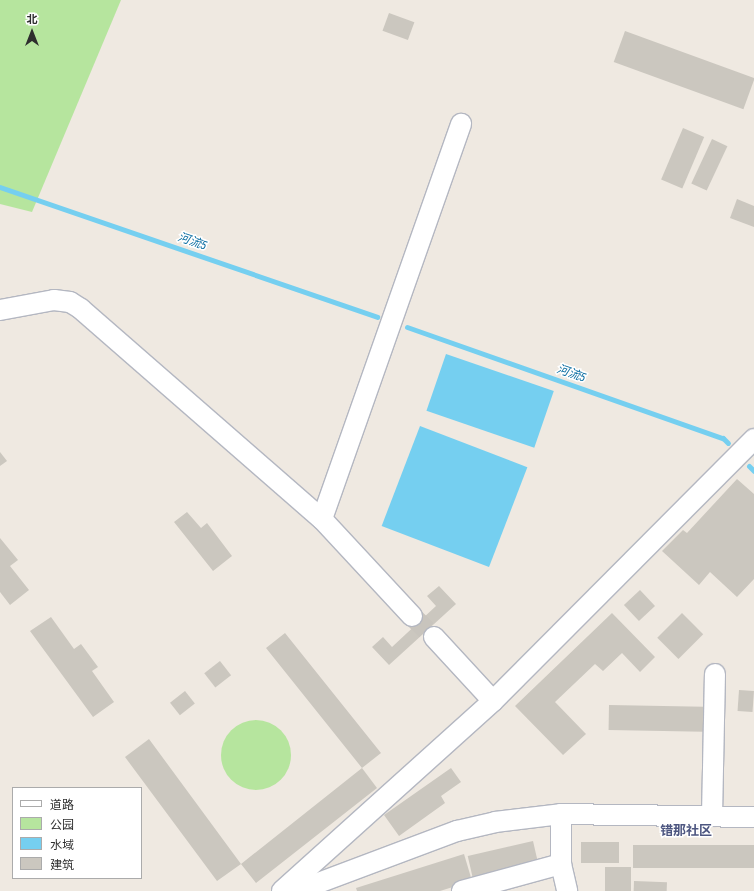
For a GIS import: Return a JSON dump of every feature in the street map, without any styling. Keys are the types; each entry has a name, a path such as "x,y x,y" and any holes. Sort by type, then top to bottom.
{"street":[{"path":"322,519 461,124"},
{"path":"0,310 54,300 70,302 81,309 322,519 412,616"},
{"path":"282,891 492,701 754,438"},
{"path":"434,637 492,701"},
{"path":"712,816 715,674"},
{"path":"561,814 561,864 567,891"},
{"path":"297,891 457,831 495,822 561,814 754,817"},
{"path":"462,891 561,864"}],"green space":[{"path":"0,0 121,0 32,212 0,204"},
{"path":"249,720 263,720 276,725 286,735 291,748 291,762 286,775 276,785 263,790 249,790 236,785 226,775 221,762 221,748 226,735 236,725"}],"water":[{"path":"446,354 554,391 534,448 426,411"},
{"path":"420,426 527,467 489,567 382,526"}],"building":[{"path":"389,13 414,22 408,40 383,31"},
{"path":"625,31 754,78 743,109 614,62"},
{"path":"683,128 704,137 682,189 661,180"},
{"path":"712,139 727,146 707,191 691,183"},
{"path":"737,199 754,206 754,227 730,218"},
{"path":"0,452 7,461 0,466"},
{"path":"737,479 754,494 754,579 737,597 710,572 699,585 662,551 683,530 687,533"},
{"path":"187,512 201,528 207,523 232,556 213,571 174,522"},
{"path":"0,538 18,560 10,566 29,590 10,605 0,592"},
{"path":"439,586 456,604 389,665 372,647 383,637 392,647 436,606 427,596"},
{"path":"640,590 655,606 639,621 624,605"},
{"path":"612,613 655,657 640,672 622,653 603,671 595,664 555,702 586,734 563,755 515,706"},
{"path":"682,613 703,634 678,659 657,638"},
{"path":"51,617 74,649 81,644 98,667 92,671 114,702 93,717 30,631"},
{"path":"285,633 381,753 362,768 266,648"},
{"path":"220,661 231,675 215,687 204,673"},
{"path":"739,690 754,691 752,712 738,711"},
{"path":"185,691 195,704 180,715 170,703"},
{"path":"609,705 704,707 704,732 609,730"},
{"path":"149,739 241,864 217,881 125,757"},
{"path":"362,768 377,788 256,883 241,864"},
{"path":"451,768 461,782 441,796 445,803 399,836 384,815"},
{"path":"533,841 538,863 473,878 468,856"},
{"path":"581,842 619,842 619,863 581,863"},
{"path":"633,845 754,845 754,868 633,868"},
{"path":"464,854 472,881 440,891 357,891 356,888"},
{"path":"605,867 631,867 631,891 605,891"},
{"path":"634,881 667,882 667,891 634,891"}],"waterway":[{"name":"河流5","path":"0,187 377,317"},
{"name":"河流5","path":"407,327 723,438 728,443"},
{"name":"河流5","path":"749,466 754,471"}],"tunnel":[{"path":"412,616 434,637"}],"district":[{"name":"错那社区","path":"686,831"}]}
